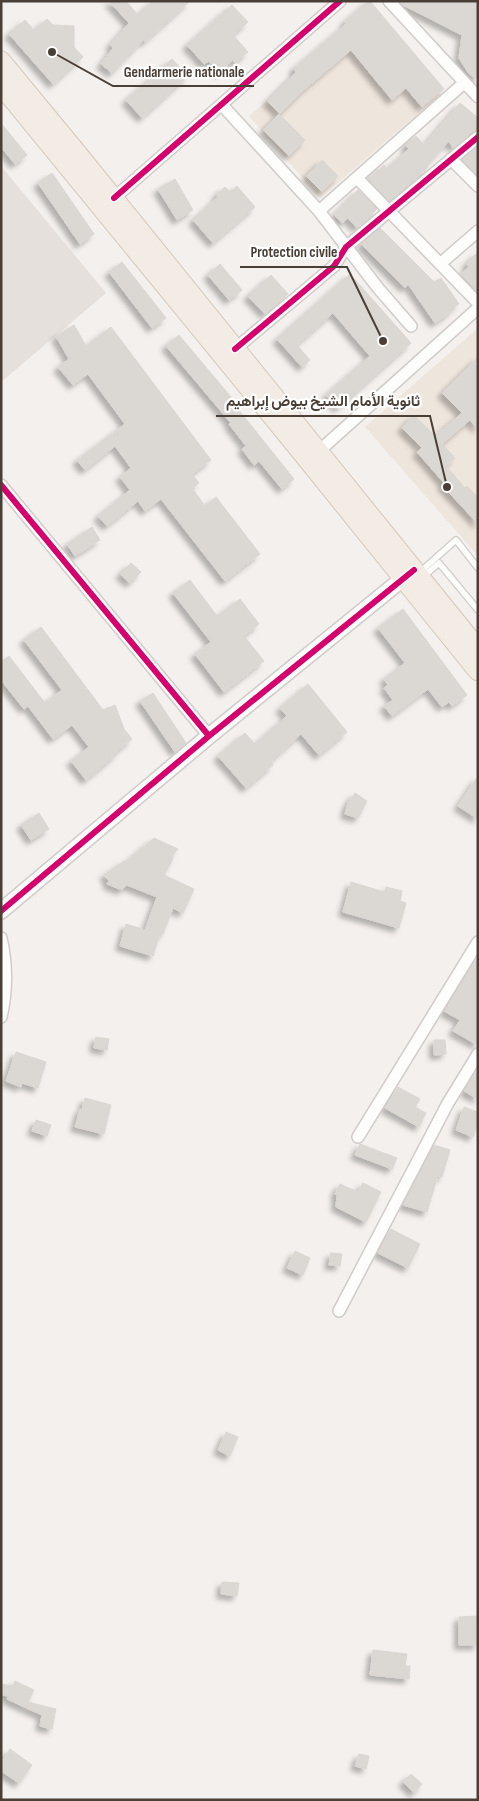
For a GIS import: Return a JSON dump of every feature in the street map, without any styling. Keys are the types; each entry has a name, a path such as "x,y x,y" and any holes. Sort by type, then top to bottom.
{"main road":[{"path":"1,61 318,452 414,575 478,671"},
{"path":"1,85 478,649"}],"street":[{"path":"114,198 340,1"},
{"path":"389,1 478,97"},
{"path":"319,211 464,83"},
{"path":"222,105 319,211 410,326"},
{"path":"235,349 334,266 346,247 478,136"},
{"path":"451,159 478,186"},
{"path":"357,178 478,303"},
{"path":"440,264 478,231"},
{"path":"318,452 478,308"},
{"path":"1,485 209,736"},
{"path":"1,911 209,736 414,575"},
{"path":"1,938 6,956 5,1002 1,1017"},
{"path":"358,1137 478,942"},
{"path":"339,1311 448,1104 478,1054"}],"lane":[{"path":"414,575 456,540 478,568"},
{"path":"414,575 440,563 478,610"}],"shaded area":[{"path":"370,11 441,94 320,198 249,116"},
{"path":"1,166 106,293 1,382"},
{"path":"478,328 478,556 365,427"}],"building":[{"path":"109,1 126,1 138,15 153,1 190,1 145,42 143,40 112,73 101,64 113,48 110,45 129,23"},
{"path":"370,1 444,89 422,107 406,88 392,100 351,50 305,89 280,114 267,101 296,72 293,69 346,24 344,22"},
{"path":"399,1 475,1 478,6 478,79 469,74 459,58 462,35 403,5"},
{"path":"232,5 248,22 233,35 248,52 235,63 233,60 219,72 209,61 204,64 187,45"},
{"path":"47,19 53,25 74,26 74,47 83,57 53,84 9,34 25,20 34,30"},
{"path":"172,59 188,76 142,118 126,100"},
{"path":"460,103 478,118 478,130 473,131 453,148 449,141 426,165 428,167 389,200 387,199 368,179 384,165 387,169 409,149 405,145 416,136 424,145"},
{"path":"279,114 305,140 289,156 263,130"},
{"path":"1,123 27,155 15,164 1,147"},
{"path":"478,147 478,175 462,160"},
{"path":"322,160 338,176 322,192 306,176"},
{"path":"52,173 94,234 80,244 38,183"},
{"path":"175,179 193,210 177,220 158,189"},
{"path":"237,186 255,207 213,243 193,220 218,197 216,195 225,187 230,192"},
{"path":"358,190 377,209 357,228 348,218 342,223 334,215"},
{"path":"380,228 434,282 441,278 459,304 451,309 452,311 435,323 408,284 405,288 361,244"},
{"path":"478,252 478,292 461,274 469,267 466,264"},
{"path":"122,262 166,318 152,328 109,272"},
{"path":"220,264 242,290 229,300 208,275"},
{"path":"350,274 411,343 338,408 326,395 370,356 333,313 297,345 310,360 302,367 277,339"},
{"path":"271,275 288,294 265,314 248,296"},
{"path":"74,325 86,346 111,327 211,460 192,474 199,483 192,488 205,506 216,497 260,554 225,581 161,499 145,511 138,501 107,526 98,516 130,490 120,477 131,468 115,446 85,470 77,460 125,424 88,374 73,385 58,367 69,359 56,336"},
{"path":"179,335 231,397 230,399 294,479 282,489 259,461 254,465 242,449 246,446 229,424 231,423 166,346"},
{"path":"478,357 478,429 470,420 442,444 455,458 446,466 465,488 467,486 478,498 478,524 442,485 444,483 417,452 422,448 402,428 414,415 435,436 462,413 442,393"},
{"path":"92,527 100,540 75,556 67,544"},
{"path":"131,563 141,572 130,583 120,574"},
{"path":"190,580 217,616 240,599 259,624 244,636 264,661 224,692 195,654 211,642 173,593"},
{"path":"403,609 467,695 452,706 449,702 442,707 428,689 392,716 384,706 393,700 384,688 388,685 384,679 405,663 378,628"},
{"path":"41,627 103,710 115,705 124,729 132,739 86,780 71,761 89,747 72,725 53,739 28,706 24,709 1,680 1,662 9,656 45,703 62,690 24,640"},
{"path":"308,684 347,732 319,755 301,734 270,762 273,765 246,788 218,756 245,733 255,744 287,716 280,708"},
{"path":"153,693 186,743 175,752 140,701"},
{"path":"478,776 478,819 458,806"},
{"path":"355,793 367,801 358,818 345,814 348,803"},
{"path":"39,813 49,829 31,840 21,825"},
{"path":"154,838 178,849 170,858 173,859 164,875 194,889 183,913 173,908 163,934 160,933 153,956 120,946 126,924 145,930 157,897 127,885 122,890 107,884 109,881 104,875 124,861 125,863"},
{"path":"351,882 384,892 386,887 402,891 400,901 406,903 399,928 343,912"},
{"path":"478,957 478,1045 453,1031 460,1020 444,1011"},
{"path":"96,1037 109,1039 107,1050 94,1048"},
{"path":"434,1040 445,1040 446,1054 434,1055"},
{"path":"16,1052 46,1062 38,1088 22,1083 21,1087 6,1081"},
{"path":"478,1069 478,1099 464,1091"},
{"path":"398,1087 420,1099 415,1107 426,1113 419,1127 385,1108"},
{"path":"85,1098 111,1105 104,1134 75,1127"},
{"path":"464,1107 478,1112 478,1122 473,1137 456,1130"},
{"path":"36,1120 51,1125 47,1136 32,1131"},
{"path":"360,1144 397,1158 392,1169 355,1155"},
{"path":"434,1145 450,1150 442,1177 438,1175 427,1212 403,1205"},
{"path":"363,1183 381,1192 366,1222 336,1207 337,1195 335,1194 340,1184 358,1192"},
{"path":"391,1229 420,1244 408,1268 378,1253"},
{"path":"295,1251 310,1258 303,1275 287,1268"},
{"path":"331,1253 342,1254 340,1266 329,1265"},
{"path":"226,1432 238,1437 230,1456 218,1450"},
{"path":"222,1582 239,1583 237,1596 221,1594"},
{"path":"478,1616 478,1645 459,1645 459,1617"},
{"path":"373,1650 407,1654 405,1666 410,1666 409,1679 370,1675"},
{"path":"15,1681 34,1690 28,1702 56,1709 52,1729 40,1726 42,1715 7,1699 9,1696 1,1695 1,1684 13,1686"},
{"path":"10,1749 32,1765 19,1783 1,1771 1,1763"},
{"path":"359,1754 369,1756 366,1769 355,1766"},
{"path":"411,1774 422,1784 414,1793 403,1782"}],"cycle path":[{"path":"114,198 340,1"},
{"path":"235,349 334,266 346,247 478,137"},
{"path":"1,485 209,736"},
{"path":"1,911 209,736 414,570"}],"place":[{"name":"Gendarmerie nationale","path":"52,52"},
{"name":"Protection civile","path":"383,341"},
{"name":"ثانوية الأمام الشيخ بيوض إبراهيم","path":"447,487"}]}
